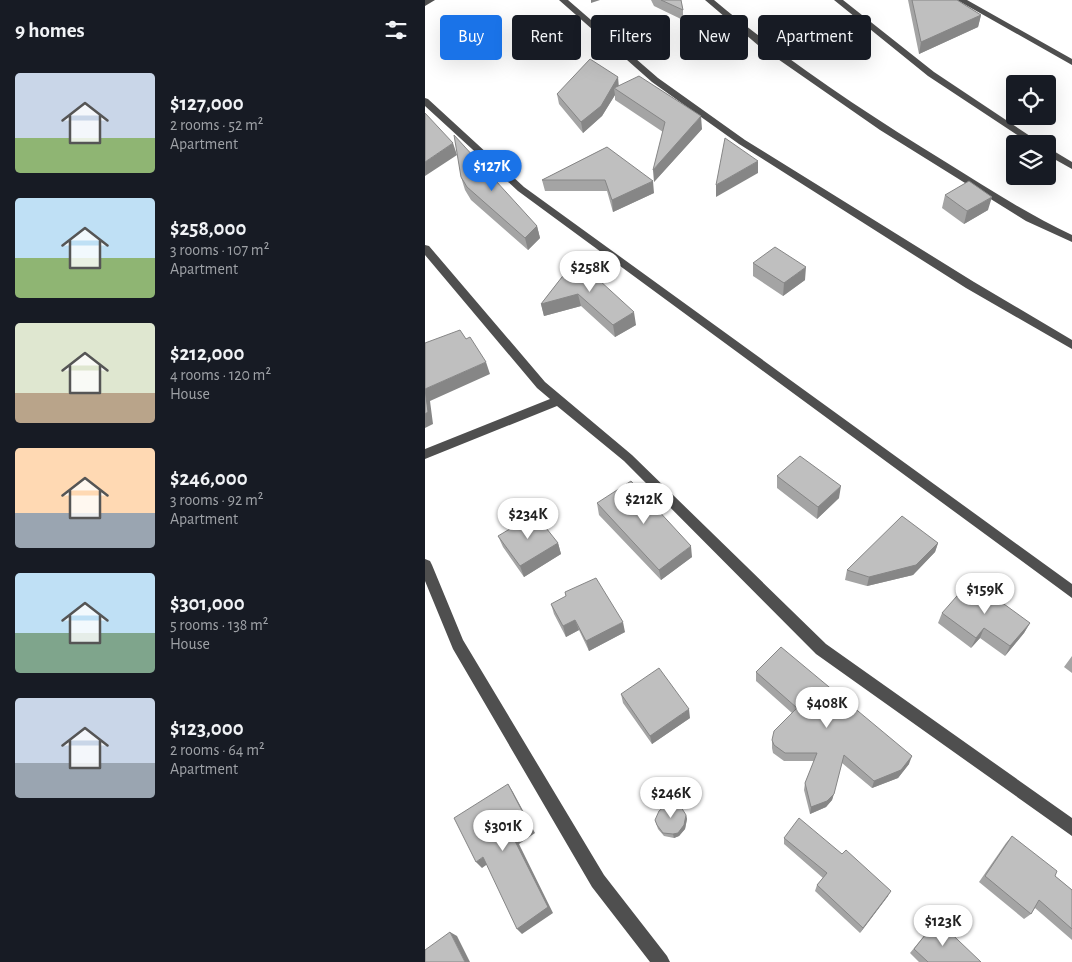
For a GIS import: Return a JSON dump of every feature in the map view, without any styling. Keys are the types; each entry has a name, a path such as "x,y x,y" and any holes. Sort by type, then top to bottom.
{"street":[{"path":"425,4 431,0"},
{"path":"563,0 655,80 742,142 970,285 1072,345"},
{"path":"709,0 762,44 883,128 1030,218 1072,240"},
{"path":"838,0 931,74 1024,135"},
{"path":"961,0 1072,62"},
{"path":"425,101 521,189 1072,592"},
{"path":"1056,156 1072,166"},
{"path":"425,248 541,385 628,458 821,649 1072,828"},
{"path":"425,454 559,400"},
{"path":"425,565 458,644 598,881 661,962"}],"building":[{"path":"661,0 681,0 683,10"},
{"path":"912,0 957,0 981,15 921,42"},
{"path":"590,59 618,77 601,106 581,122 557,94"},
{"path":"639,76 701,116 653,170 665,122 614,88"},
{"path":"425,113 453,143 425,162"},
{"path":"454,135 537,226 525,238 467,187 461,177"},
{"path":"725,138 758,161 716,185"},
{"path":"607,147 653,181 612,200 605,180 542,180"},
{"path":"969,181 992,197 967,211 945,195"},
{"path":"775,247 806,267 784,283 753,263"},
{"path":"576,259 634,312 613,325 578,294 541,304"},
{"path":"460,330 466,339 470,337 486,362 425,389 425,343"},
{"path":"425,389 428,412 425,414"},
{"path":"800,456 841,486 818,507 777,476"},
{"path":"631,481 691,546 659,570 597,503"},
{"path":"535,514 558,543 520,566 498,536"},
{"path":"902,516 938,543 916,565 869,577 847,570"},
{"path":"596,578 623,622 586,641 575,620 563,626 551,604 566,596 565,592"},
{"path":"971,580 1030,623 1010,646 984,628 976,638 942,613"},
{"path":"781,647 912,756 901,770 874,781 844,755 834,794 827,801 811,807 805,783 817,753 785,753 774,745 772,740 774,731 797,708 756,672"},
{"path":"659,668 689,709 650,736 621,694"},
{"path":"508,784 530,826 513,837 548,907 517,929 483,857 476,862 454,818"},
{"path":"667,804 677,804 686,815 684,825 678,833 663,833 655,820 659,811"},
{"path":"799,818 842,854 846,850 891,891 863,928 817,885 827,873 784,838"},
{"path":"1012,836 1057,871 1055,876 1072,890 1072,929 1039,900 1031,914 985,876"},
{"path":"937,920 981,962 928,962 914,949"},
{"path":"450,932 465,962 425,962 425,950"}]}
